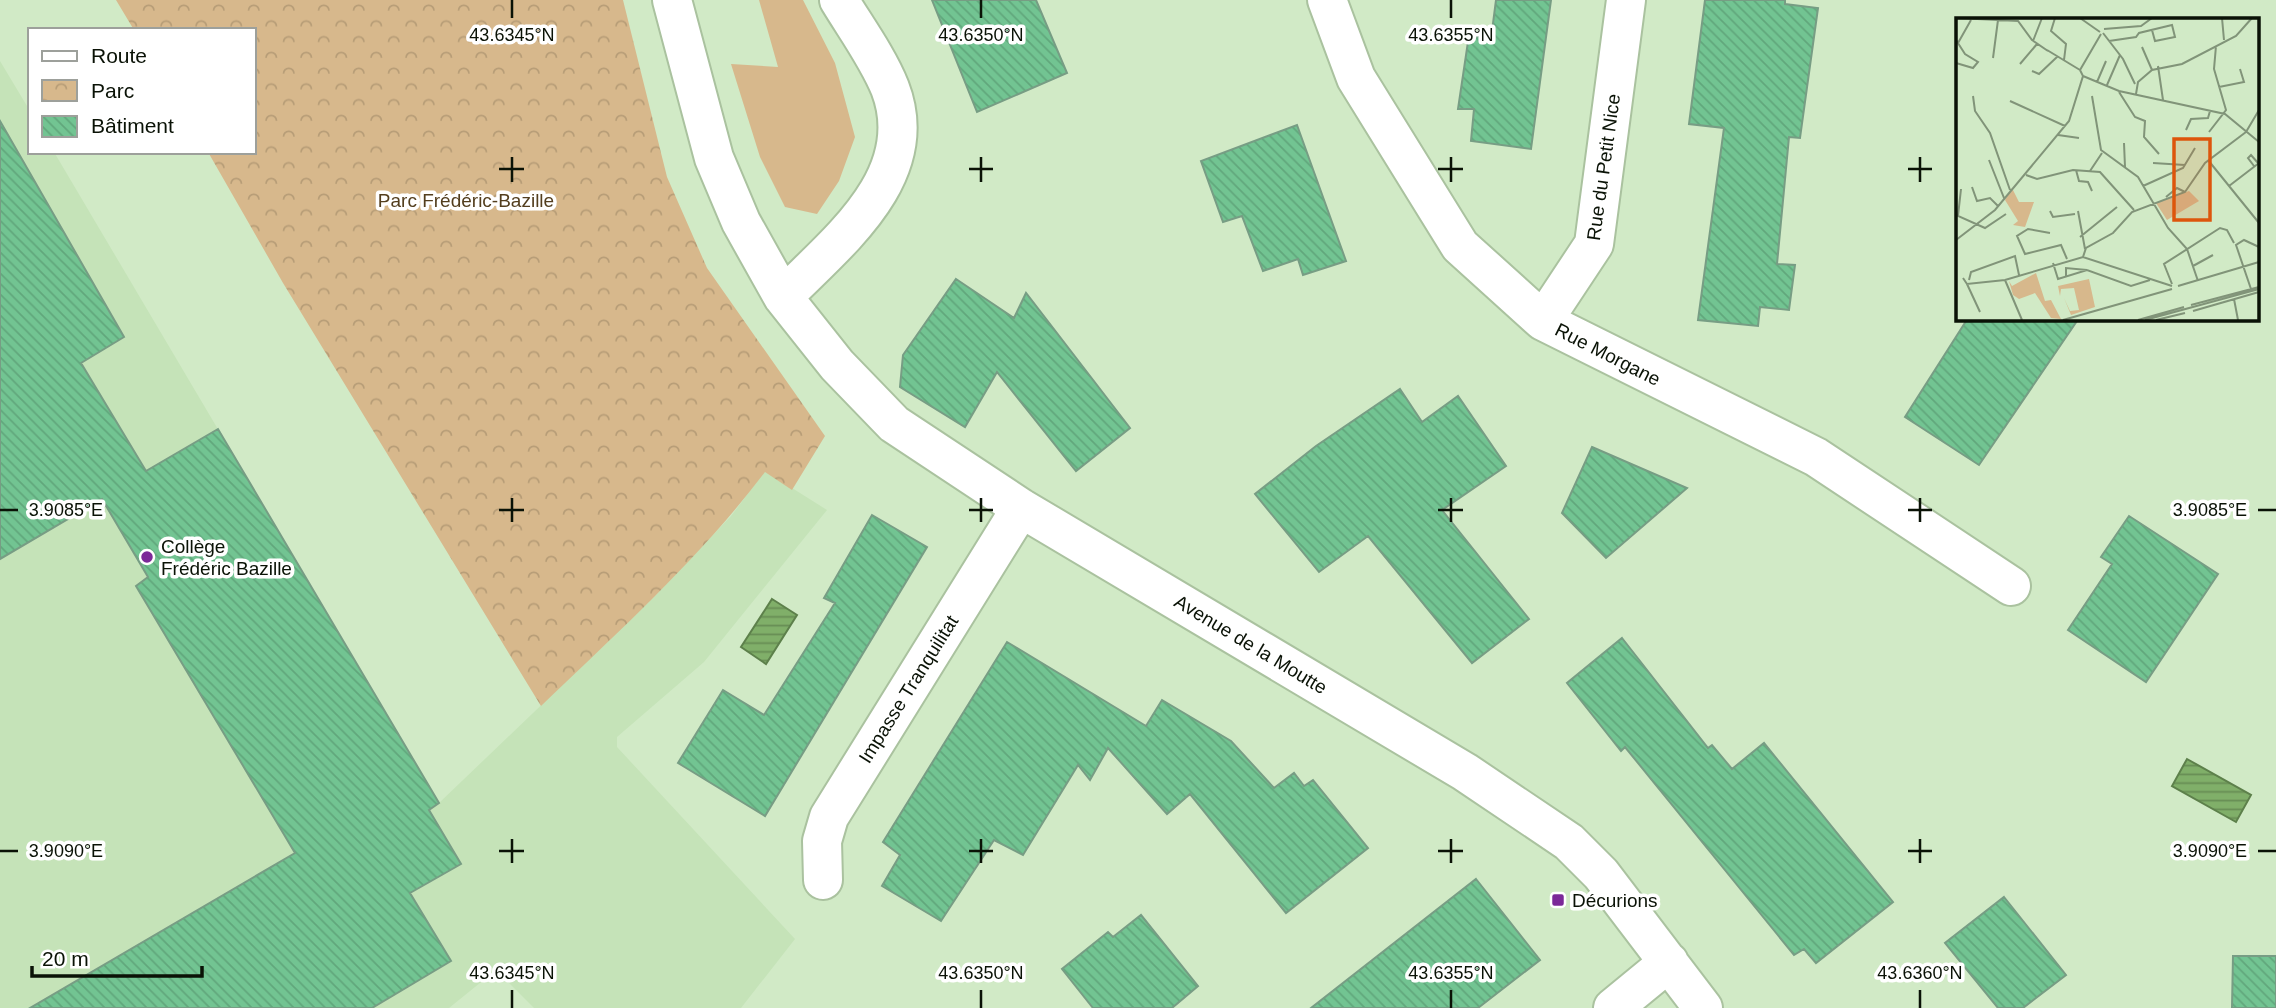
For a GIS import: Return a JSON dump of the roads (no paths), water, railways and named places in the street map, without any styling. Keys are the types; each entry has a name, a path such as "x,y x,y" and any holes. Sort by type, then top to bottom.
{"street":[{"name":"Avenue de la Moutte","path":"672,0 713,158 741,222 783,298 838,365 894,424 1021,508 1514,803 1569,842 1601,874 1703,1008"},
{"path":"783,298 867,210 892,168 898,145 898,120 890,88 839,0"},
{"name":"Rue Morgane","path":"1327,0 1356,78 1460,246 1543,321 1816,457 2011,586"},
{"name":"Rue du Petit Nice","path":"1543,321 1594,244 1626,0"},
{"name":"Impasse Tranquilitat","path":"823,880 821,841 829,817 1021,508"},
{"path":"1612,1008 1669,962"}],"place":[{"name":"Collège Frédéric Bazille","path":"147,557"},
{"name":"Décurions","path":"1558,900"}],"park label":[{"name":"Parc Frédéric-Bazille","path":"466,200"}]}
